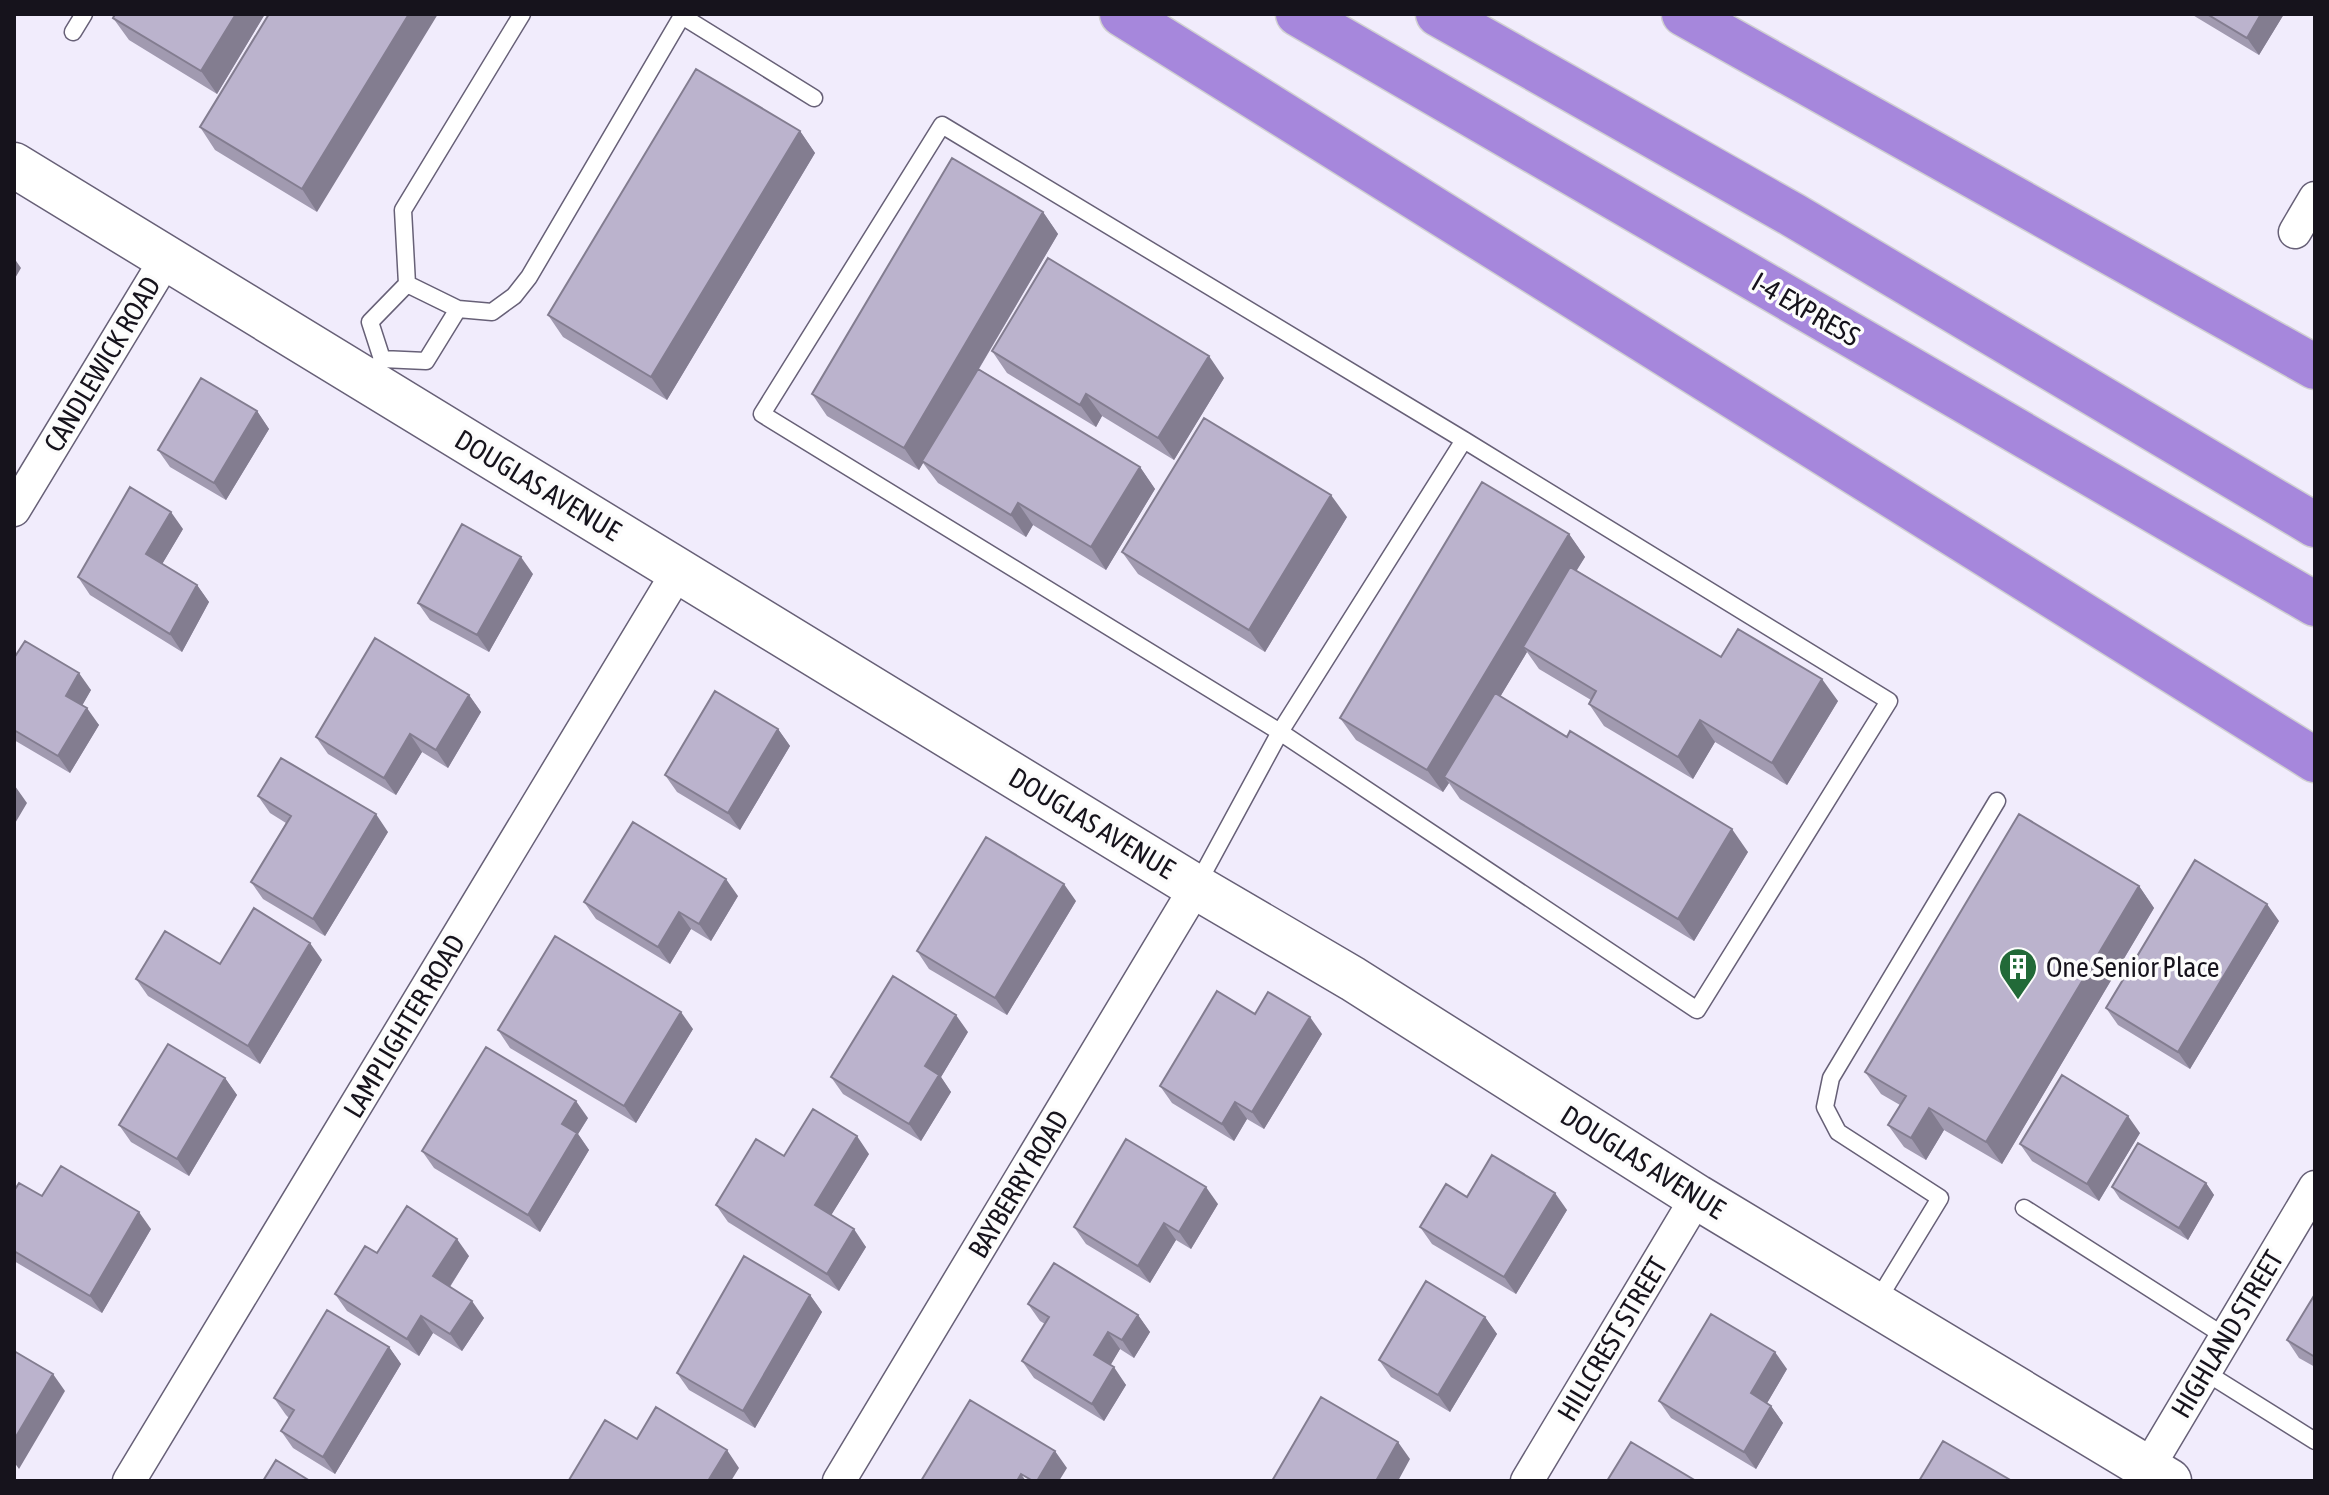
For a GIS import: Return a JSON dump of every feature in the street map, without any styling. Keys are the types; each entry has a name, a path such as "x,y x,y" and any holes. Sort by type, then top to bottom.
{"highway":[{"path":"1122,14 2315,760"},
{"name":"I-4 EXPRESS","path":"1298,14 2315,604"},
{"path":"1438,14 1793,215 2315,525"},
{"path":"1684,14 2315,367"}],"main road":[{"name":"DOUGLAS AVENUE","path":"14,165 166,259 375,370 679,570 1196,887 1353,979 1697,1197 2152,1477"}],"street":[{"path":"2295,232 2315,198"},
{"name":"CANDLEWICK ROAD","path":"14,510 166,259"},
{"name":"LAMPLIGHTER ROAD","path":"129,1481 679,570"},
{"name":"BAYBERRY ROAD","path":"839,1481 1196,887"},
{"name":"HIGHLAND STREET","path":"2152,1477 2205,1372 2315,1187"},
{"name":"HILLCREST STREET","path":"1527,1481 1697,1197"}],"lane":[{"path":"73,32 84,14"},
{"path":"458,309 426,361 375,370 370,322 407,284 403,210 522,14"},
{"path":"407,284 458,309 492,312 514,296 529,277 682,16 814,98"},
{"path":"942,125 1889,701 1697,1010 1280,732 762,414 942,125"},
{"path":"1196,887 1280,732 1464,440"},
{"path":"1875,1304 1940,1198 1838,1132 1825,1107 1831,1078 1997,801"},
{"path":"2024,1208 2226,1337"},
{"path":"2205,1372 2315,1441"}],"building":[{"path":"115,14 236,14 201,71 113,18"},
{"path":"269,14 409,14 302,189 200,127"},
{"path":"2207,14 2261,14 2247,38"},
{"path":"696,69 800,131 651,377 548,315"},
{"path":"952,158 1043,212 904,448 812,394"},
{"path":"1048,258 1209,356 1158,438 1086,394 1080,405 992,351"},
{"path":"978,369 1140,467 1091,547 1018,503 1011,515 922,461"},
{"path":"201,378 257,411 214,483 158,450"},
{"path":"1204,418 1331,495 1249,630 1122,552"},
{"path":"1482,482 1569,534 1427,770 1340,718"},
{"path":"130,487 171,512 146,554 197,585 170,634 78,577"},
{"path":"462,524 521,557 477,635 418,603"},
{"path":"1570,567 1721,657 1738,629 1822,679 1772,763 1700,720 1678,757 1589,704 1596,691 1523,647"},
{"path":"375,638 469,695 436,750 410,734 384,778 316,737"},
{"path":"25,641 79,673 66,696 87,708 58,756 14,730 14,658"},
{"path":"715,691 778,729 728,813 665,775"},
{"path":"1495,693 1567,737 1570,731 1732,829 1678,919 1444,777"},
{"path":"281,758 376,814 313,919 251,882 291,816 258,796"},
{"name":"One Senior Place","path":"2019,814 2139,886 1986,1142 1929,1108 1911,1138 1888,1125 1906,1096 1865,1072"},
{"path":"633,822 726,879 699,924 679,912 658,947 584,902"},
{"path":"986,837 1064,884 995,998 917,951"},
{"path":"2195,860 2267,904 2178,1052 2106,1008"},
{"path":"254,908 310,943 248,1046 136,979 165,931 220,964"},
{"path":"555,936 681,1012 624,1106 498,1030"},
{"path":"893,976 956,1015 925,1066 939,1075 909,1124 831,1077"},
{"path":"1217,991 1255,1014 1268,992 1310,1017 1252,1112 1235,1102 1222,1124 1160,1086"},
{"path":"168,1044 225,1078 177,1159 119,1125"},
{"path":"486,1047 576,1101 562,1124 577,1133 528,1215 422,1151"},
{"path":"2062,1075 2128,1116 2087,1184 2020,1144"},
{"path":"813,1109 857,1136 815,1205 854,1229 827,1274 716,1205 756,1139 784,1156"},
{"path":"1126,1139 1206,1187 1179,1232 1164,1223 1138,1266 1074,1227"},
{"path":"2138,1143 2206,1183 2179,1228 2112,1187"},
{"path":"1492,1155 1555,1193 1504,1277 1420,1227 1446,1184 1467,1197"},
{"path":"61,1166 139,1212 90,1296 14,1251 14,1191 19,1183 42,1196"},
{"path":"407,1206 457,1239 433,1276 472,1301 450,1334 421,1316 407,1339 335,1294 365,1246 377,1253"},
{"path":"744,1256 810,1295 743,1411 677,1373"},
{"path":"1054,1263 1138,1315 1122,1340 1108,1332 1094,1355 1114,1367 1092,1404 1022,1361 1049,1317 1028,1304"},
{"path":"1426,1281 1485,1317 1438,1395 1379,1360"},
{"path":"2315,1294 2315,1357 2287,1340"},
{"path":"327,1310 389,1347 323,1457 281,1431 294,1410 274,1398"},
{"path":"1711,1314 1775,1352 1751,1393 1771,1406 1744,1452 1659,1401"},
{"path":"14,1351 53,1374 14,1440"},
{"path":"1321,1397 1398,1442 1376,1481 1272,1481"},
{"path":"970,1400 1055,1451 1037,1481 1021,1474 1017,1481 921,1481"},
{"path":"656,1407 727,1450 708,1481 569,1480 605,1420 637,1439"},
{"path":"1943,1441 2012,1481 1919,1481"},
{"path":"1631,1442 1696,1481 1607,1481"},
{"path":"276,1460 310,1481 263,1481"}],"place":[{"name":"One Senior Place","path":"2018,1001"}]}
